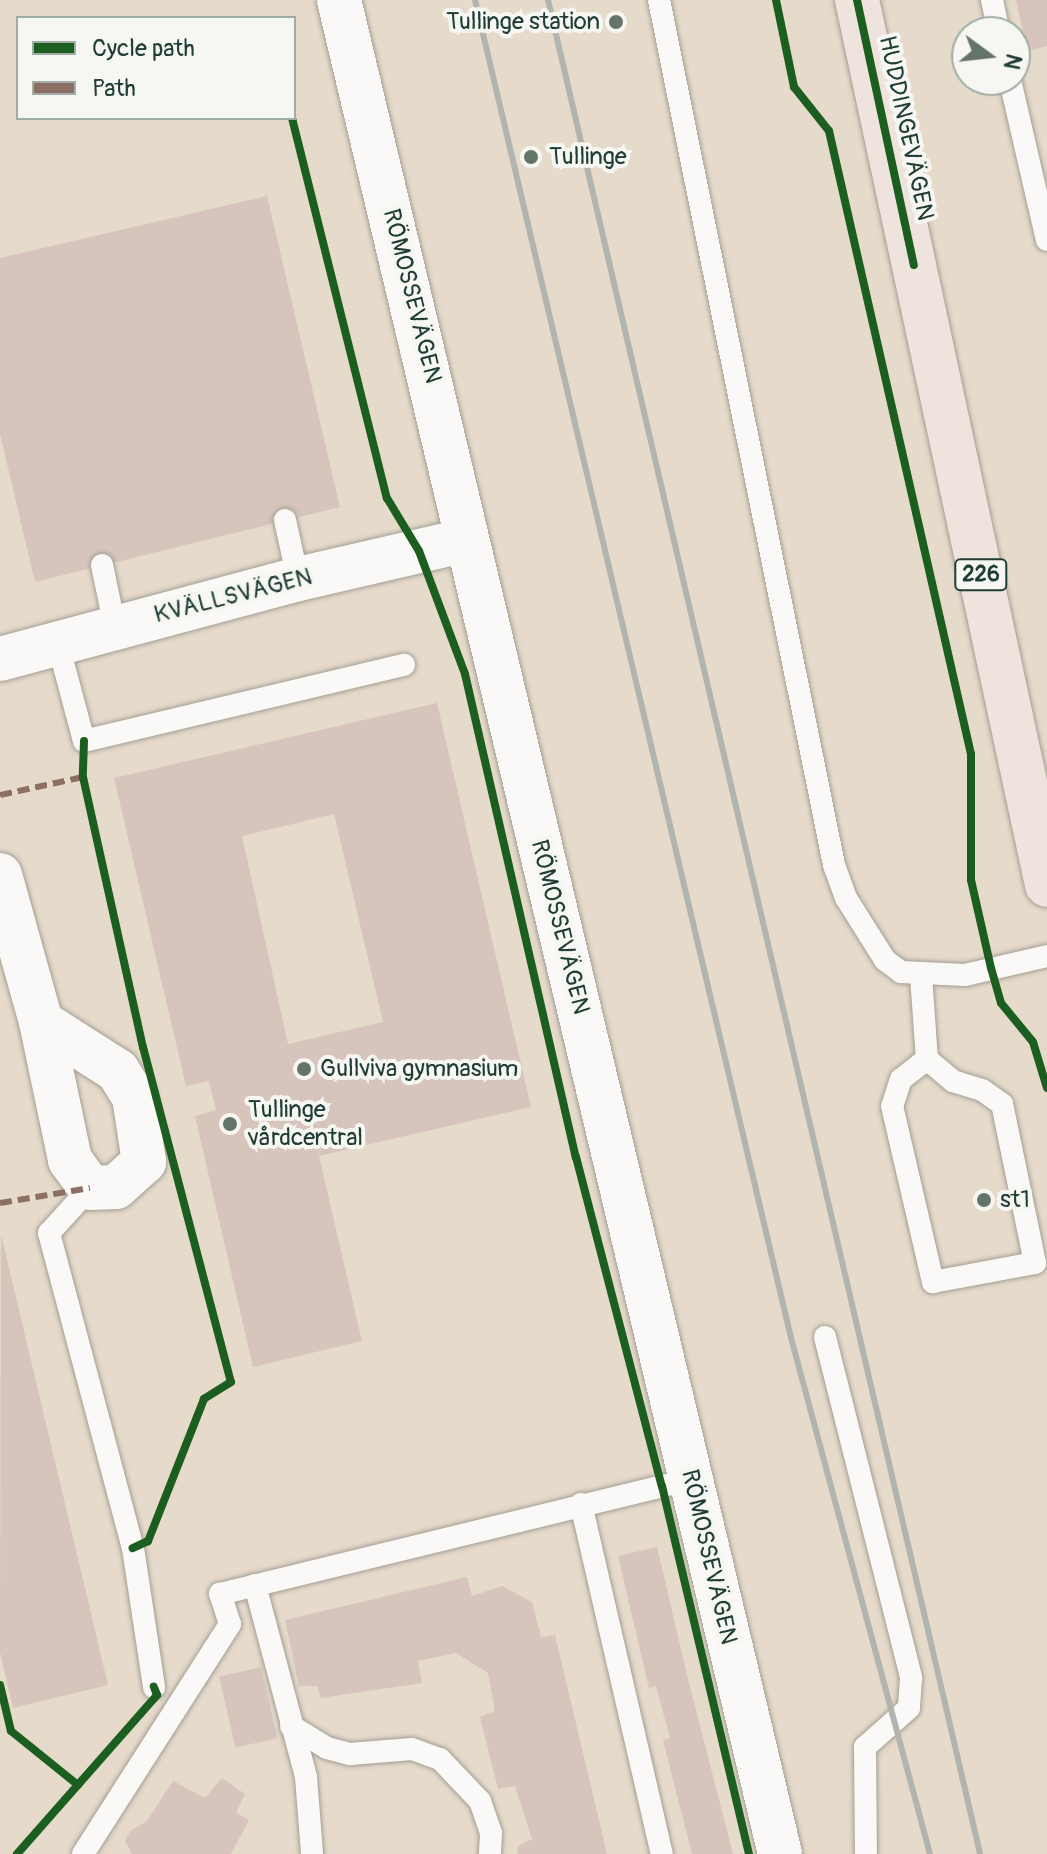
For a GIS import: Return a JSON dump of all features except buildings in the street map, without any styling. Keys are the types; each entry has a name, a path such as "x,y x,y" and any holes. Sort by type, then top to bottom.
{"main road":[{"name":"HUDDINGEVÄGEN","path":"857,0 1047,885"}],"street":[{"name":"RÖMOSSEVÄGEN","path":"339,0 780,1854"},
{"name":"KVÄLLSVÄGEN","path":"0,659 298,579 467,540"},
{"path":"0,875 41,1022 70,1160 90,1188 116,1187 144,1162 134,1097 118,1071 41,1022"}],"lane":[{"path":"659,0 834,865 846,898 885,960 901,972 921,976 965,975 1047,956"},
{"path":"1014,96 1047,240"},
{"path":"285,520 298,579"},
{"path":"102,565 115,627"},
{"path":"58,644 84,741 404,665"},
{"path":"921,976 927,1059 953,1081 982,1090 1002,1104 1035,1263 933,1282 892,1106 901,1079 927,1059"},
{"path":"90,1188 49,1233 133,1548 154,1687"},
{"path":"825,1337 911,1678 909,1708 865,1747 866,1854"},
{"path":"83,1854 230,1624 220,1594 691,1479"},
{"path":"581,1504 662,1854"},
{"path":"255,1585 306,1777 312,1854"},
{"path":"291,1726 327,1748 350,1754 412,1749 440,1759 480,1801 491,1833 490,1854"}],"railway":[{"path":"475,0 790,1334 930,1854"},
{"path":"548,0 980,1854"}],"marked path":[{"path":"0,795 83,777"},
{"path":"0,1203 90,1188"}],"cycle path":[{"path":"776,0 794,87 829,131 971,754 971,880 991,968 1001,1003 1033,1042 1047,1088"},
{"path":"857,0 914,265"},
{"path":"292,120 387,498 419,551 465,674 576,1157 662,1486 749,1854"},
{"path":"84,741 83,777 143,1047 231,1382 204,1399 148,1541 133,1548"},
{"path":"0,1685 11,1731 78,1785"},
{"path":"17,1854 157,1695 154,1687"}],"place":[{"name":"Tullinge station","path":"616,22"},
{"name":"Tullinge","path":"531,157"},
{"name":"Gullviva gymnasium","path":"304,1069"},
{"name":"Tullinge vårdcentral","path":"230,1124"},
{"name":"st1","path":"984,1200"}]}
